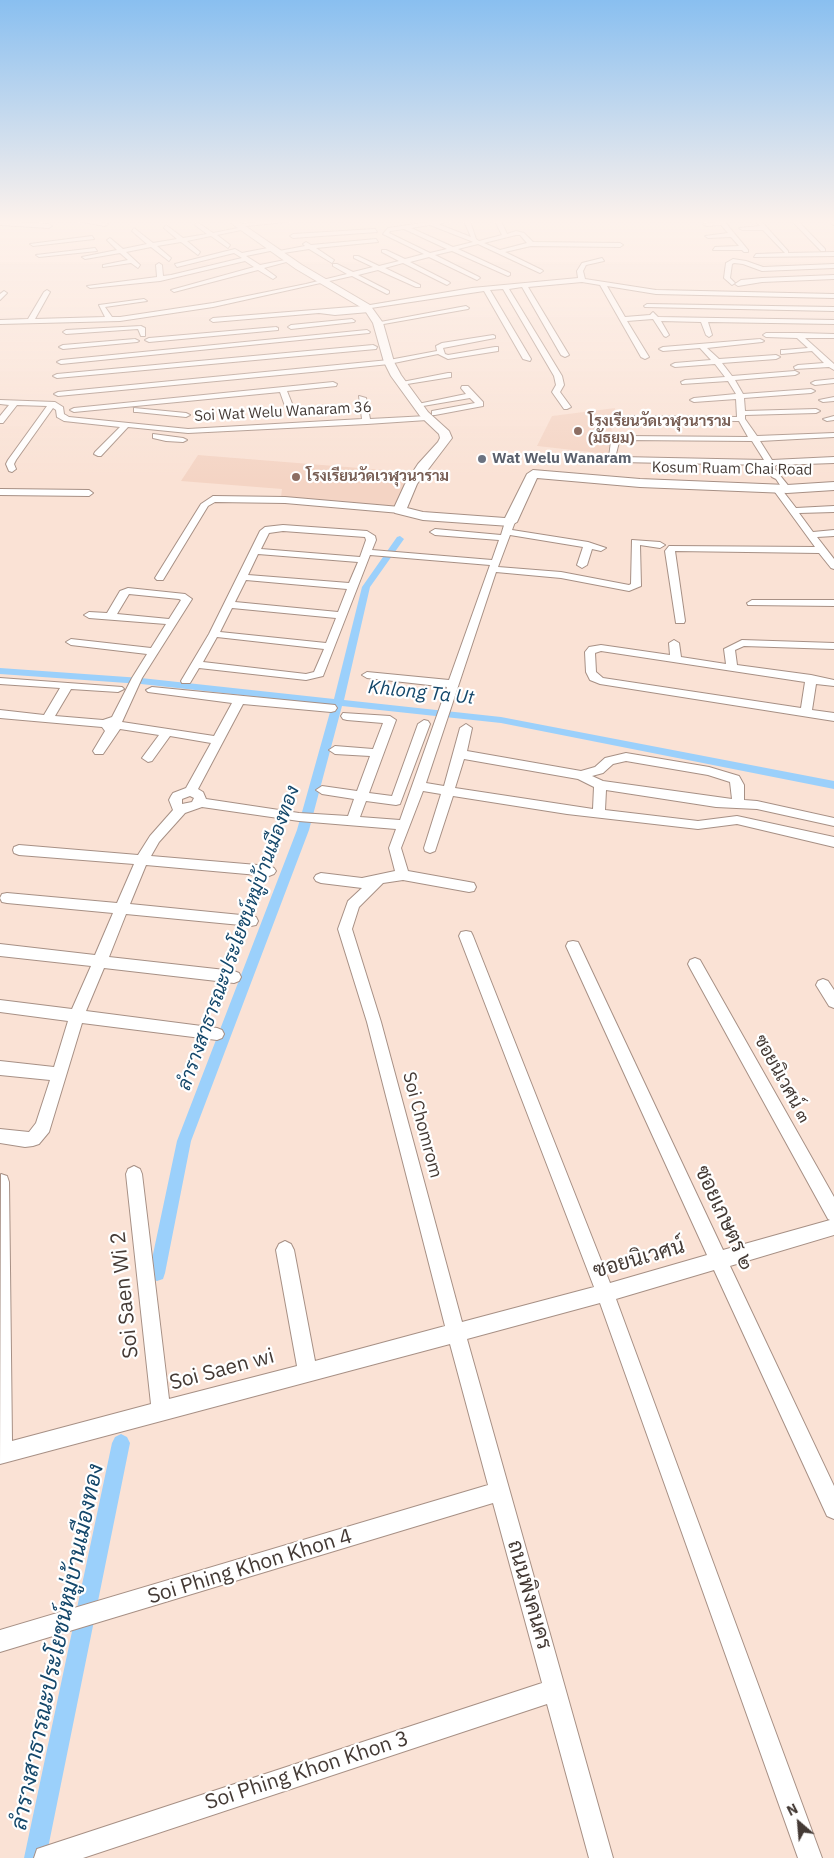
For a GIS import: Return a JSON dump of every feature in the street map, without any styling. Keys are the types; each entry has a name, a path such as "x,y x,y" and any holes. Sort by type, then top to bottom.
{"street":[{"path":"30,322 38,308"},
{"path":"101,308 110,320"},
{"path":"0,322 110,320 116,314 137,311 145,315 193,308"},
{"path":"213,320 368,308 378,323 389,362 401,383 417,405 431,415 446,438 411,484 400,510"},
{"path":"378,323 454,313 466,308"},
{"path":"497,308 527,359"},
{"path":"517,308 558,376 560,385 556,392 567,408"},
{"path":"537,308 565,355"},
{"path":"616,308 645,357"},
{"path":"649,308 666,335"},
{"path":"738,324 731,308 834,310"},
{"path":"815,309 834,335"},
{"path":"278,315 290,355"},
{"path":"622,319 704,320 738,324 834,322"},
{"path":"63,348 195,334 362,320"},
{"path":"704,320 709,335"},
{"path":"192,324 195,334"},
{"path":"161,327 163,336"},
{"path":"66,332 142,328 147,368"},
{"path":"61,362 367,332"},
{"path":"144,339 195,334"},
{"path":"766,335 834,335"},
{"path":"798,335 832,367"},
{"path":"440,352 439,348 442,345 493,337"},
{"path":"663,349 760,341"},
{"path":"702,346 737,387 740,396 740,416 771,464 770,468 781,485 792,511 832,561"},
{"path":"57,376 373,347"},
{"path":"440,352 448,357 494,349"},
{"path":"784,352 814,349"},
{"path":"58,394 389,362 440,352"},
{"path":"675,365 776,357"},
{"path":"685,382 731,379 832,367"},
{"path":"401,383 448,375"},
{"path":"208,380 212,396"},
{"path":"815,383 834,381"},
{"path":"74,410 333,384"},
{"path":"465,388 472,395"},
{"path":"283,389 289,406"},
{"path":"694,400 811,391"},
{"path":"417,405 472,395"},
{"name":"Soi Wat Welu Wanaram 36","path":"52,404 60,409 60,415 66,419 204,431 367,422 431,415 480,404 472,395"},
{"path":"362,398 367,422"},
{"path":"823,400 834,400"},
{"path":"0,402 52,404"},
{"path":"0,421 14,403"},
{"path":"12,469 10,464 12,460 52,404"},
{"path":"109,407 186,415"},
{"path":"664,408 667,419"},
{"path":"626,418 667,419 816,411"},
{"path":"98,454 127,424"},
{"path":"163,427 152,437 183,440"},
{"path":"834,435 755,439 623,438 615,441 612,455 619,459 771,464 834,460"},
{"name":"Kosum Ruam Chai Road","path":"507,531 533,474 640,483 834,486"},
{"path":"0,492 89,493"},
{"path":"160,578 205,504 213,499 285,500 400,510 423,516 601,548"},
{"path":"792,511 834,509"},
{"path":"186,681 196,664 214,634 265,532 274,527 367,534 371,540 340,615 321,671 313,677 196,664"},
{"path":"435,532 507,531"},
{"path":"403,875 395,848 419,786 507,531"},
{"path":"810,535 834,533"},
{"path":"257,551 364,556 389,554 561,575 629,588 636,586 635,542 660,545"},
{"path":"582,565 588,545"},
{"path":"680,622 670,551 672,548 822,550"},
{"path":"243,577 352,586"},
{"path":"99,751 134,683 187,601 183,596 128,591 124,593 110,617"},
{"path":"752,603 834,603"},
{"path":"229,605 340,615"},
{"path":"89,615 173,622"},
{"path":"214,634 329,646"},
{"path":"71,642 153,651"},
{"path":"732,667 729,649 742,642 834,646"},
{"path":"674,643 676,659"},
{"path":"806,712 826,680 601,648 593,648 590,652 591,672 594,678 600,681 834,717"},
{"path":"367,675 453,684"},
{"path":"392,689 395,678"},
{"path":"0,681 118,689"},
{"path":"48,718 68,685"},
{"path":"152,690 331,708"},
{"path":"191,792 239,700"},
{"path":"0,714 113,724 218,740"},
{"path":"347,716 390,720 352,821"},
{"path":"322,790 396,801 424,724"},
{"path":"430,848 460,754 466,728"},
{"path":"148,758 167,732"},
{"path":"335,750 378,753"},
{"path":"460,754 581,775 600,785 716,803 757,805 834,822"},
{"path":"581,775 599,770 609,761 626,757 709,770 736,779 738,784 738,803"},
{"path":"598,814 600,785"},
{"path":"419,786 598,814 698,825 737,820 834,842"},
{"path":"200,802 199,795 191,792 181,794 175,800 175,804 182,808 192,808 200,802 306,817 404,825"},
{"path":"0,1136 26,1140 32,1139 38,1135 43,1127 77,1016 142,860 154,839 182,808"},
{"path":"19,850 269,871"},
{"path":"320,878 362,883 403,875 469,887"},
{"name":"Soi Chomrom","path":"379,880 353,905 345,929 374,1022 456,1333"},
{"path":"7,898 251,921"},
{"path":"466,936 605,1293 810,1858"},
{"name":"ซอยเกษตร ๒","path":"573,946 834,1509"},
{"path":"0,950 234,977"},
{"name":"ซอยนิเวศน์ ๓","path":"695,964 834,1213"},
{"path":"823,985 834,1002"},
{"path":"0,1006 217,1034"},
{"path":"0,1068 59,1074"},
{"name":"Soi Saen Wi 2","path":"134,1174 161,1411"},
{"path":"1,1182 1,1454"},
{"name":"ซอยนิเวศน์","path":"456,1333 834,1228"},
{"path":"285,1250 307,1371"},
{"name":"Soi Saen wi","path":"1,1454 307,1371 456,1333"},
{"name":"ถนนพิงคนคร","path":"456,1333 601,1858"},
{"name":"Soi Phing Khon Khon 4","path":"0,1641 500,1491"},
{"name":"Soi Phing Khon Khon 3","path":"52,1855 555,1690"}],"shaded area":[{"name":"โรงเรียนวัดเวฬุวนาราม (มัธยม)","path":"615,408 608,454 537,446 552,416"},
{"name":"โรงเรียนวัดเวฬุวนาราม","path":"198,455 409,472 395,507 281,497 282,489 181,481"}],"waterway":[{"name":"ลำรางสาธารณะประโยชน์หมู่บ้านเมืองทอง","path":"338,702 366,587 400,539"},
{"name":"Khlong Ta Ut","path":"0,671 141,681 338,702"},
{"name":"ลำรางสาธารณะประโยชน์หมู่บ้านเมืองทอง","path":"157,1273 184,1141 303,830 338,702"},
{"name":"Khlong Ta Ut","path":"338,702 501,720 834,785"},
{"name":"ลำรางสาธารณะประโยชน์หมู่บ้านเมืองทอง","path":"35,1858 121,1443"}],"place":[{"name":"โรงเรียนวัดเวฬุวนาราม (มัธยม)","path":"578,431"},
{"name":"Wat Welu Wanaram","path":"482,459"},
{"name":"โรงเรียนวัดเวฬุวนาราม","path":"296,477"}]}
